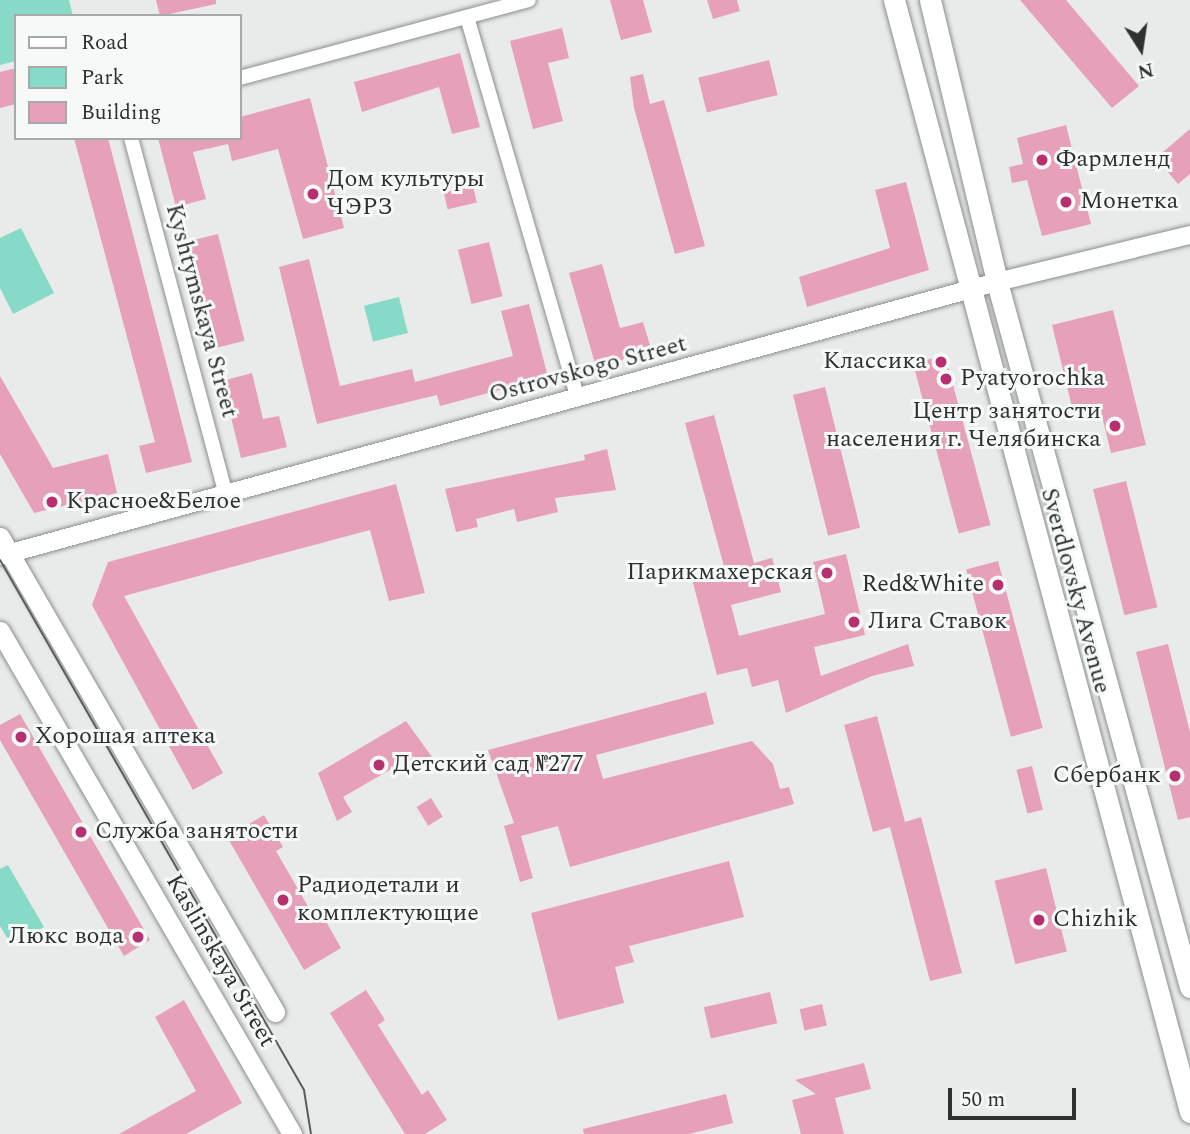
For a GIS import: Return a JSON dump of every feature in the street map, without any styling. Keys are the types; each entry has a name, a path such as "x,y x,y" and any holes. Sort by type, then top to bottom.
{"main road":[{"name":"Sverdlovsky Avenue","path":"894,0 968,290 1190,1112"},
{"name":"Sverdlovsky Avenue","path":"930,0 997,282 1190,987"},
{"name":"Kaslinskaya Street","path":"3,549 275,1012"},
{"name":"Kaslinskaya Street","path":"0,631 292,1134"}],"street":[{"path":"242,77 529,0"},
{"path":"467,17 578,398"},
{"name":"Kyshtymskaya Street","path":"132,140 226,495"},
{"name":"Ostrovskogo Street","path":"3,549 226,495 997,282 1190,235"}],"green space":[{"path":"0,0 69,0 72,14 14,14 14,62 0,65"},
{"path":"21,228 54,293 13,314 0,288 0,238"},
{"path":"399,297 408,333 373,342 364,306"},
{"path":"8,865 44,927 12,946 0,926 0,869"}],"building":[{"path":"156,0 216,0 216,4 160,14"},
{"path":"610,0 643,0 652,32 621,40"},
{"path":"707,0 737,0 740,11 713,19"},
{"path":"1020,0 1066,0 1139,86 1112,108"},
{"path":"562,28 569,58 548,63 563,121 533,129 510,41"},
{"path":"460,53 480,127 452,134 439,87 362,112 354,82"},
{"path":"769,60 778,95 707,113 698,78"},
{"path":"14,68 14,104 0,108 0,72"},
{"path":"643,74 650,104 664,100 705,246 675,254 634,108 630,77"},
{"name":"Дом культуры ЧЭРЗ","path":"310,98 344,228 303,239 278,149 232,161 228,144 193,152 206,199 176,207 159,140 242,140 242,116"},
{"path":"1066,125 1091,224 1042,236 1027,180 1012,183 1009,167 1023,164 1017,138"},
{"path":"1190,129 1190,174 1178,184 1156,158"},
{"path":"75,140 109,140 192,462 146,473 139,446 155,442"},
{"path":"906,182 929,270 807,307 799,277 890,248 875,190"},
{"path":"473,186 477,203 448,209 444,193"},
{"path":"218,234 245,341 213,349 186,242"},
{"path":"489,242 503,296 471,304 458,250"},
{"path":"309,259 340,386 412,369 415,382 513,356 501,311 529,304 548,377 440,406 437,395 317,424 279,267"},
{"path":"602,264 620,328 643,322 652,352 596,367 569,273"},
{"path":"1113,310 1146,445 1111,453 1099,404 1073,411 1052,325"},
{"path":"945,355 991,525 959,534 913,364"},
{"path":"252,373 263,419 279,416 287,447 241,458 222,381"},
{"path":"0,376 53,468 108,454 117,493 34,513 0,454"},
{"path":"825,387 860,528 828,536 793,395"},
{"path":"714,415 754,563 772,558 781,592 731,605 739,636 825,614 813,562 846,554 865,635 814,647 821,676 908,644 914,666 872,676 786,713 778,680 752,687 747,668 717,675 692,579 725,570 685,423"},
{"path":"607,449 616,490 555,498 558,512 517,522 514,509 476,519 478,527 456,532 445,489 585,460 584,455"},
{"path":"1126,481 1157,607 1124,615 1093,489"},
{"path":"396,484 425,593 389,601 370,530 124,596 223,773 193,790 92,605 108,562"},
{"path":"998,561 1043,728 1011,737 966,570"},
{"path":"1168,644 1190,732 1190,817 1178,820 1136,652"},
{"path":"706,692 714,724 596,755 603,779 752,741 773,764 780,789 789,787 794,804 570,867 558,826 521,836 533,878 520,882 504,826 514,823 488,750"},
{"path":"20,714 150,940 124,956 0,740 0,725"},
{"path":"877,716 905,822 921,817 962,973 930,981 890,827 873,832 844,725"},
{"path":"406,721 437,764 423,772 414,756 343,797 352,812 337,821 318,773"},
{"path":"1032,766 1043,810 1027,814 1016,770"},
{"path":"431,798 443,817 428,826 417,807"},
{"path":"264,815 283,847 276,851 317,922 324,918 341,948 304,970 227,837"},
{"path":"729,861 744,917 629,946 634,962 615,967 624,1003 558,1020 531,913"},
{"path":"1046,868 1067,951 1015,964 995,881"},
{"path":"366,990 385,1020 378,1025 422,1095 428,1090 447,1120 425,1134 405,1134 330,1013"},
{"path":"770,992 777,1023 711,1038 704,1007"},
{"path":"184,1000 242,1103 186,1134 119,1134 196,1091 155,1017"},
{"path":"822,1004 827,1025 805,1031 800,1009"},
{"path":"864,1063 871,1089 835,1098 844,1134 801,1134 792,1100 816,1094 795,1080"},
{"path":"726,1094 733,1123 689,1134 584,1134 583,1129"}],"tram line":[{"path":"0,560 304,1090 311,1134"}],"place":[{"name":"Фармленд","path":"1042,160"},
{"name":"Дом культуры ЧЭРЗ","path":"313,194"},
{"name":"Монетка","path":"1066,202"},
{"name":"Классика","path":"941,362"},
{"name":"Pyatyorochka","path":"946,379"},
{"name":"Центр занятости населения г. Челябинска","path":"1115,426"},
{"name":"Красное&Белое","path":"52,502"},
{"name":"Парикмахерская","path":"827,573"},
{"name":"Red&White","path":"998,585"},
{"name":"Лига Ставок","path":"854,622"},
{"name":"Хорошая аптека","path":"21,737"},
{"name":"Детский сад №277","path":"379,765"},
{"name":"Сбербанк","path":"1175,776"},
{"name":"Служба занятости","path":"81,832"},
{"name":"Радиодетали и комплектующие","path":"283,900"},
{"name":"Chizhik","path":"1039,920"},
{"name":"Люкс вода","path":"138,937"}]}
